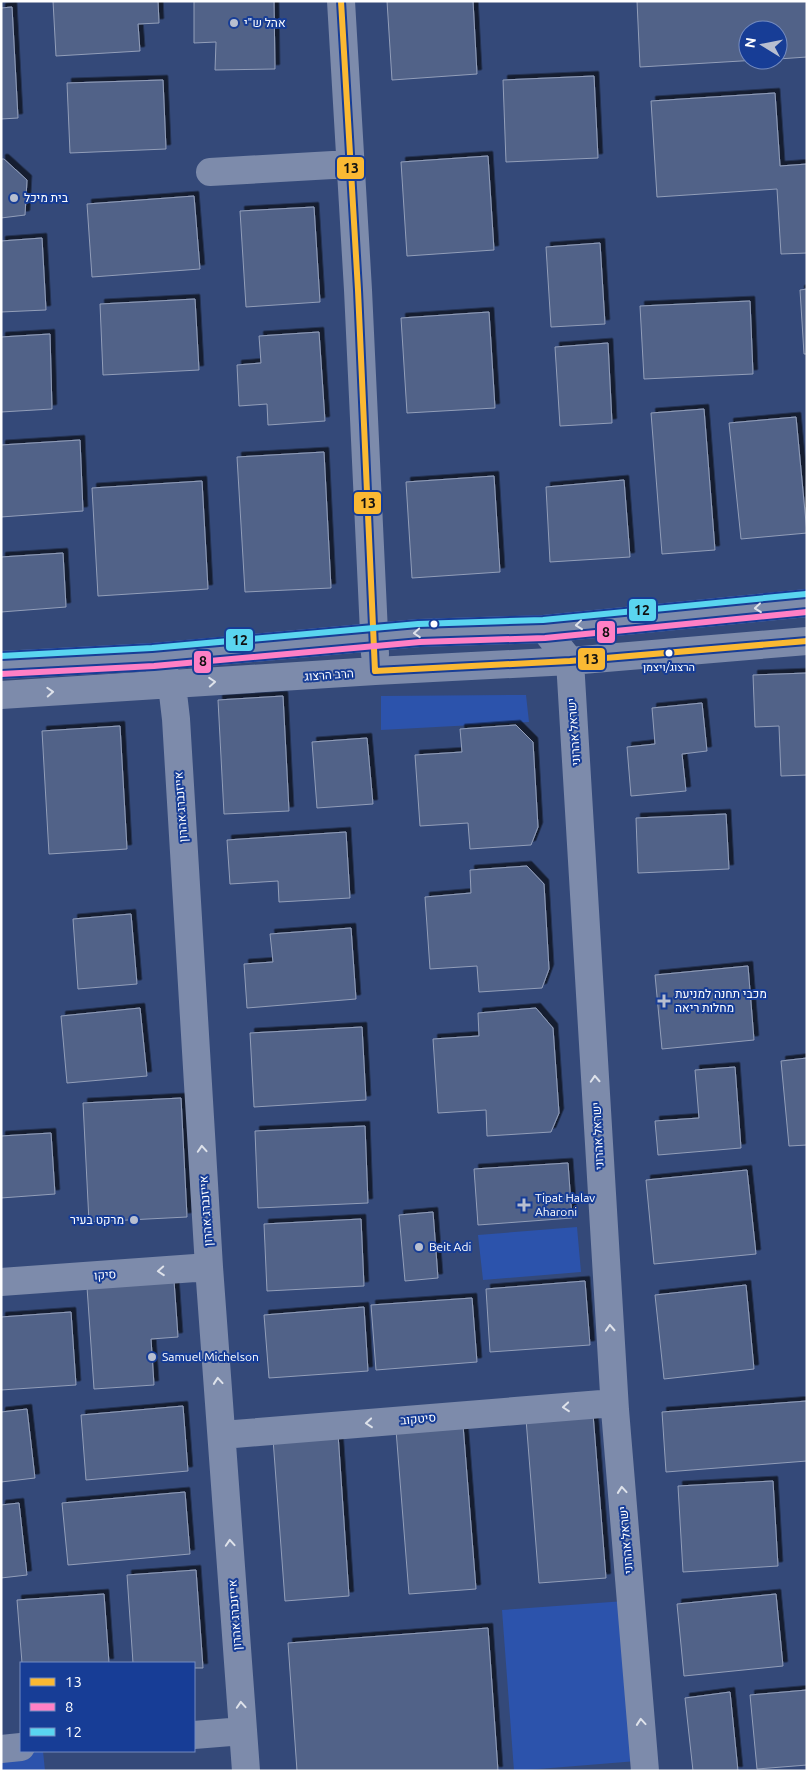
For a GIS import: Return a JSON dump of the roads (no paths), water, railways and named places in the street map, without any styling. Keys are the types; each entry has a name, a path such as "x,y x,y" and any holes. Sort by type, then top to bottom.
{"street":[{"path":"341,1 376,671"},
{"path":"210,172 350,164"},
{"path":"1,665 153,657 419,633 544,629 807,603"},
{"path":"544,629 570,661"},
{"name":"הרב הרצוג","path":"1,695 376,671 570,661 807,641"},
{"name":"אייזנברג אהרון","path":"153,657 172,685 176,719 209,1267 246,1771"},
{"name":"ישראל אהרוני","path":"570,661 614,1402 645,1771"},
{"name":"סיקו","path":"1,1282 209,1267"},
{"name":"סיטקוב","path":"222,1435 614,1402"},
{"path":"195,1735 243,1731"},
{"path":"1,1749 20,1747"}],"place":[{"name":"אהל ש\"י","path":"234,23"},
{"name":"בית מיכל","path":"14,198"},
{"name":"הרצוג/ויצמן","path":"669,653"},
{"name":"מכבי תחנה למניעת מחלות ריאה","path":"664,1001"},
{"name":"Tipat Halav Aharoni","path":"524,1205"},
{"name":"מרקט בעיר","path":"134,1220"},
{"name":"Beit Adi","path":"419,1247"},
{"name":"Samuel Michelson","path":"152,1357"}]}
